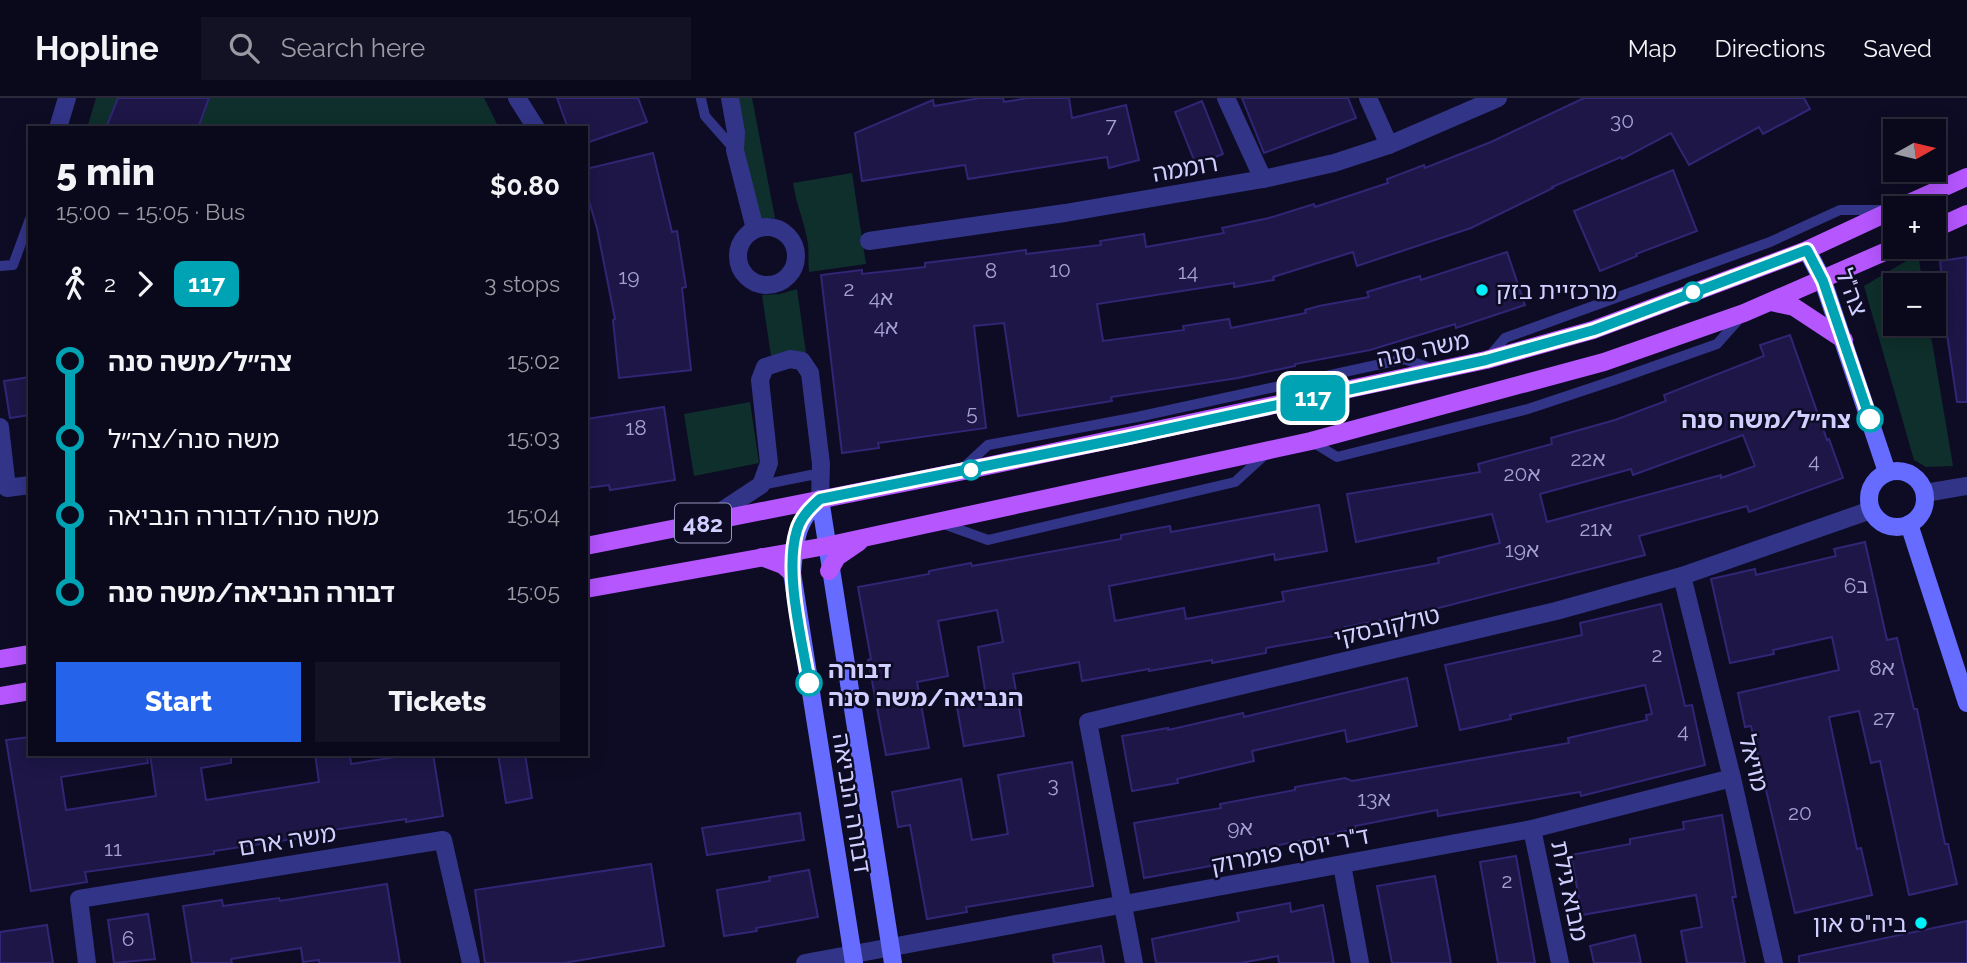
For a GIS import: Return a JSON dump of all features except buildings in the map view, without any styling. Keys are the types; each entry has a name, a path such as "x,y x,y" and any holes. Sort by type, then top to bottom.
{"main road":[{"name":"משה סנה","path":"1924,196 1967,177"},
{"path":"1946,224 1967,214"},
{"name":"משה סנה","path":"820,499 1125,438 1486,360 1594,330 1807,250 1883,215"},
{"name":"482","path":"588,589 825,546 1311,441 1604,362 1744,313 1883,253"},
{"path":"1771,302 1794,307 1844,340"},
{"name":"482","path":"588,546 820,499"},
{"path":"829,571 837,558 867,536"},
{"path":"762,557 783,565 792,573"},
{"path":"0,659 28,654"},
{"path":"0,696 28,691"}],"street":[{"path":"59,126 67,98"},
{"path":"517,98 535,126"},
{"path":"730,98 736,132 735,150 755,229"},
{"path":"1226,98 1263,179"},
{"path":"1368,98 1389,145"},
{"name":"רוממה","path":"869,240 992,225 1263,179 1334,163 1389,145 1498,98"},
{"name":"צה\"ל","path":"1807,250 1823,281 1888,472"},
{"path":"703,523 761,485 769,463 760,380 765,367 790,359 802,361 810,373 821,464 820,499"},
{"path":"0,427 7,488 28,485"},
{"path":"1896,471 1915,477 1925,493 1923,511 1909,524 1894,527 1884,524 1871,510 1869,494 1873,484 1888,472 1896,471"},
{"path":"1925,493 1967,486"},
{"name":"דבורה הנביאה","path":"820,499 825,546 892,955"},
{"name":"דבורה הנביאה","path":"820,499 807,511 797,529 792,573 847,930 854,959"},
{"name":"טולקובסקי","path":"1122,906 1088,722 1556,611 1682,576 1871,510"},
{"path":"1909,524 1967,703"},
{"name":"מויאל","path":"1682,576 1774,963"},
{"name":"ד\"ר יוסף פומרוק","path":"805,963 892,955 1122,906 1532,829 1732,778"},
{"name":"מבוא גילת","path":"1532,829 1560,963"},
{"name":"משה ארם","path":"87,963 79,900 443,840 471,963"},
{"path":"1342,865 1360,963"},
{"path":"1122,906 1133,963"}],"lane":[{"path":"701,99 705,116 735,150"},
{"path":"1486,360 1505,338 1770,242 1840,210 1883,209"},
{"path":"0,266 13,265 28,224"},
{"path":"1311,441 1337,457 1528,409 1717,344 1744,313"},
{"path":"959,472 988,445 1137,417 1404,359 1439,371"},
{"path":"1125,438 1137,417"},
{"path":"938,522 989,540 1235,482 1270,450"},
{"path":"761,485 811,475 820,479"}],"green space":[{"path":"96,98 484,98 498,126 88,126"},
{"path":"734,98 752,98 775,218 758,219"},
{"path":"852,173 866,264 809,272 807,236 793,183"},
{"path":"1910,259 1919,259 1921,273 1886,273"},
{"path":"1883,275 1883,336 1931,336 1953,466 1926,467 1914,460 1864,286"},
{"path":"797,289 806,353 787,351 771,356 762,295"},
{"path":"750,402 759,463 694,476 684,414"}],"bus line":[{"name":"117","path":"809,683 792,573 797,529 807,511 820,499 1125,438 1486,360 1594,330 1807,250 1823,281 1870,419"}],"place":[{"name":"מרכזיית בזק","path":"1482,290"},
{"name":"צה״ל/משה סנה","path":"1870,419"},
{"name":"דבורה הנביאה/משה סנה","path":"809,683"},
{"name":"ביה\"ס און","path":"1921,923"}]}
